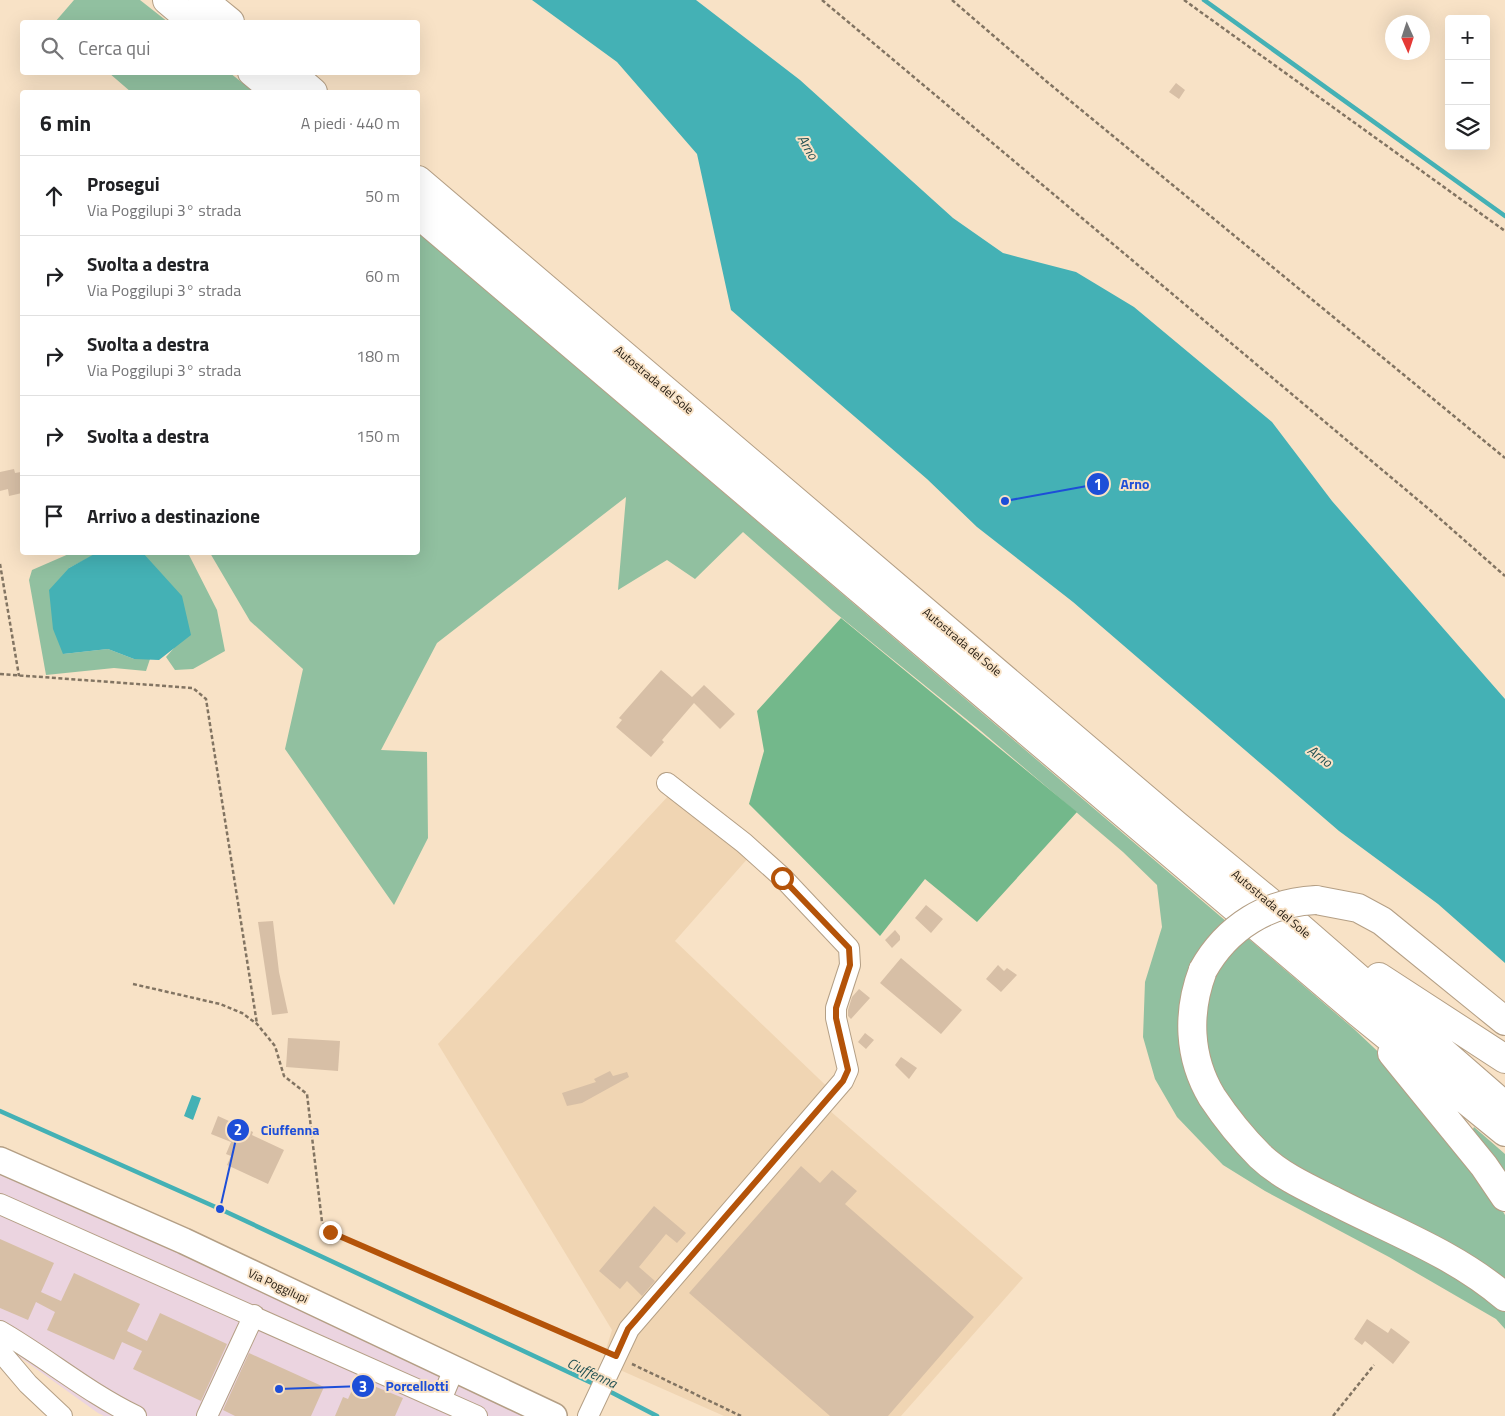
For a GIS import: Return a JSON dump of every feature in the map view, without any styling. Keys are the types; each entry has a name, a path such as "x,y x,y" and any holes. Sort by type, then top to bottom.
{"highway":[{"path":"167,0 191,20"},
{"path":"203,0 228,20"},
{"path":"256,75 274,90"},
{"path":"293,75 311,90"},
{"name":"Autostrada del Sole","path":"420,182 1176,825 1288,917 1505,1106"},
{"name":"Autostrada del Sole","path":"420,216 1359,1012 1505,1132"},
{"path":"1505,1021 1382,920 1358,908 1316,900 1282,904 1252,918 1222,943 1203,970 1196,990 1192,1011 1195,1052 1202,1077 1210,1093 1242,1137 1260,1156 1298,1183 1447,1256 1490,1284 1505,1297"},
{"path":"1288,917 1505,1059"},
{"path":"1359,1012 1484,1166 1505,1197"}],"main road":[{"name":"Via Poggilupi","path":"0,1160 184,1241 554,1416"}],"street":[{"path":"588,1416 628,1329 843,1081 848,1070 836,1018 836,1008 850,965 849,948 782,878 744,843 667,783"},
{"path":"0,1204 254,1315 476,1416"},
{"path":"207,1416 254,1315"},
{"path":"0,1331 24,1345 107,1402 136,1416"},
{"path":"0,1351 28,1384 62,1416"},
{"path":"441,1400 454,1369"}],"path":[{"path":"822,0 1430,510 1505,576"},
{"path":"952,0 1046,81 1505,458"},
{"path":"1184,0 1505,230"},
{"path":"0,564 19,676"},
{"path":"0,674 193,688 206,699 257,1024"},
{"path":"133,984 220,1004 242,1013 257,1024 275,1046 284,1076 307,1094 322,1222 330,1232 613,1362 741,1416"},
{"path":"1334,1416 1374,1365"}],"shaded area":[{"path":"671,793 749,857 675,941 839,1098 829,1110 1023,1278 901,1416 724,1416 602,1362 612,1330 438,1044"},
{"path":"0,1171 529,1416 104,1416 0,1343"}],"green space":[{"path":"74,0 140,0 165,20 57,20"},
{"path":"111,75 233,75 251,90 129,90"},
{"path":"420,234 1227,922 1189,981 1221,1123 1505,1305 1505,1329 1496,1319 1389,1257 1265,1191 1223,1165 1177,1117 1155,1079 1143,1037 1145,982 1162,927 1157,885 1123,852 981,731 833,611 743,532 695,579 667,560 618,590 626,497 437,643 381,750 427,752 428,838 394,905 285,749 303,669 250,621 211,555 420,555"},
{"path":"66,555 94,555 69,568 63,654 108,649 134,659 150,659 146,671 114,668 46,675 29,580 32,570"},
{"path":"144,555 189,555 217,610 225,651 193,669 175,670 166,657 174,648"},
{"path":"841,618 1077,812 977,922 925,879 880,936 749,804 764,751 757,711"},
{"path":"1243,934 1354,1029 1408,1080 1470,1158 1505,1215 1505,1284 1280,1158 1245,1126 1211,1074 1201,1015 1208,982"},
{"path":"1474,1127 1505,1154 1505,1179 1472,1131"}],"water":[{"path":"532,0 696,0 800,80 953,218 1003,253 1076,272 1134,307 1272,422 1332,501 1505,699 1505,963 1438,904 1339,831 1073,602 977,527 927,479 731,310 697,154 617,62"},
{"path":"93,555 145,555 182,596 191,635 159,660 134,659 108,649 63,654 53,629 49,590 69,568"},
{"path":"192,1095 201,1098 193,1120 184,1116"}],"building":[{"path":"1176,83 1185,90 1179,99 1169,92"},
{"path":"14,469 15,473 20,472 20,493 9,496 8,489 0,491 0,472"},
{"path":"661,670 692,697 704,685 735,714 720,729 694,703 662,740 664,742 651,757 616,727 622,720 619,718"},
{"path":"926,905 943,919 931,933 915,918"},
{"path":"273,921 279,972 288,1013 272,1015 258,922"},
{"path":"895,930 900,936 900,940 892,948 885,940"},
{"path":"901,958 962,1010 941,1034 880,983"},
{"path":"998,965 1004,971 1007,968 1017,975 1001,992 986,979"},
{"path":"859,989 870,998 851,1019 848,1016 848,1010 852,997"},
{"path":"865,1033 874,1040 866,1049 858,1042"},
{"path":"288,1038 340,1041 338,1071 286,1067"},
{"path":"901,1057 917,1068 909,1079 895,1065"},
{"path":"610,1071 613,1076 627,1072 629,1077 582,1103 567,1106 562,1093 596,1082 594,1079"},
{"path":"218,1116 253,1132 252,1135 284,1150 268,1184 227,1165 231,1156 226,1154 231,1142 211,1134"},
{"path":"801,1166 820,1183 832,1170 857,1191 845,1204 974,1317 888,1416 830,1416 689,1293"},
{"path":"654,1206 686,1233 677,1243 666,1234 639,1267 655,1281 642,1296 627,1281 620,1289 599,1271"},
{"path":"0,1239 54,1263 41,1292 61,1301 74,1273 140,1304 127,1331 147,1341 160,1313 227,1344 201,1401 133,1369 142,1351 122,1342 114,1360 47,1330 55,1312 36,1302 28,1320 0,1308"},
{"path":"1367,1319 1388,1333 1391,1328 1410,1342 1393,1364 1365,1341 1362,1345 1354,1339"},
{"path":"249,1353 324,1387 311,1416 235,1416 223,1410"},
{"path":"357,1379 403,1398 395,1416 335,1416 343,1397 348,1399"}],"waterway":[{"path":"1204,0 1505,216"},
{"name":"Ciuffenna","path":"0,1111 220,1209 596,1385"},
{"name":"Ciuffenna","path":"605,1389 657,1416"}],"place":[{"name":"Arno","path":"1005,501"},
{"name":"Ciuffenna","path":"220,1209"},
{"name":"Porcellotti","path":"279,1389"}],"route":[{"path":"330,1232 616,1356 628,1329 843,1081 848,1070 845,1049 836,1018 836,1008 850,965 849,948 782,878"}]}
